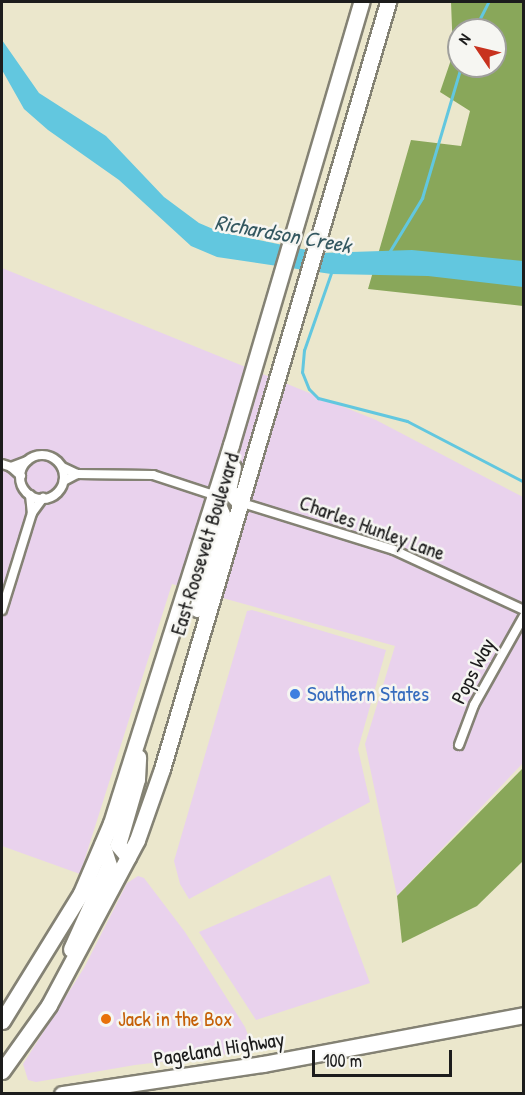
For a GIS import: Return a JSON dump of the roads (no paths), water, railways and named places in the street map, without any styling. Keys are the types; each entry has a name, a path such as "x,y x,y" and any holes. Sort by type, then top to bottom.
{"highway":[{"name":"East Roosevelt Boulevard","path":"2,1021 52,946 81,893 102,844 139,739 361,2"},
{"path":"379,30 380,2"},
{"name":"East Roosevelt Boulevard","path":"2,1071 56,993 128,857 162,769 191,663 388,2"},
{"path":"239,502 231,496 228,487 250,401 256,353"},
{"path":"191,663 198,605 222,514 214,495"},
{"path":"128,857 118,845 137,779 139,739"},
{"path":"56,993 57,977 109,865 102,844"},
{"name":"Pageland Highway","path":"62,1094 263,1064 524,1015"}],"street":[{"path":"6,466 45,455 77,474 153,475 214,495"},
{"path":"21,476 28,461"},
{"path":"6,466 21,476 30,495 32,513"},
{"path":"62,467 64,481"},
{"path":"2,610 32,513 43,498 56,493 64,481 77,474"},
{"path":"30,495 43,498"},
{"name":"Charles Hunley Lane","path":"239,502 394,550 524,610"},
{"name":"Pops Way","path":"459,746 474,705 524,616"}],"water":[{"path":"2,40 39,93 106,136 164,197 199,223 220,232 321,253 412,250 523,261 523,287 428,276 331,274 217,257 191,246 119,180 48,130 24,109 2,70"}],"waterway":[{"path":"480,18 488,2"},
{"path":"388,254 422,198 457,78"},
{"path":"331,273 304,350 302,372 309,389 318,398 407,421 524,482"}],"place":[{"name":"Southern States","path":"295,694"},
{"name":"Jack in the Box","path":"106,1019"}],"water label":[{"name":"Richardson Creek","path":"283,234"}]}
